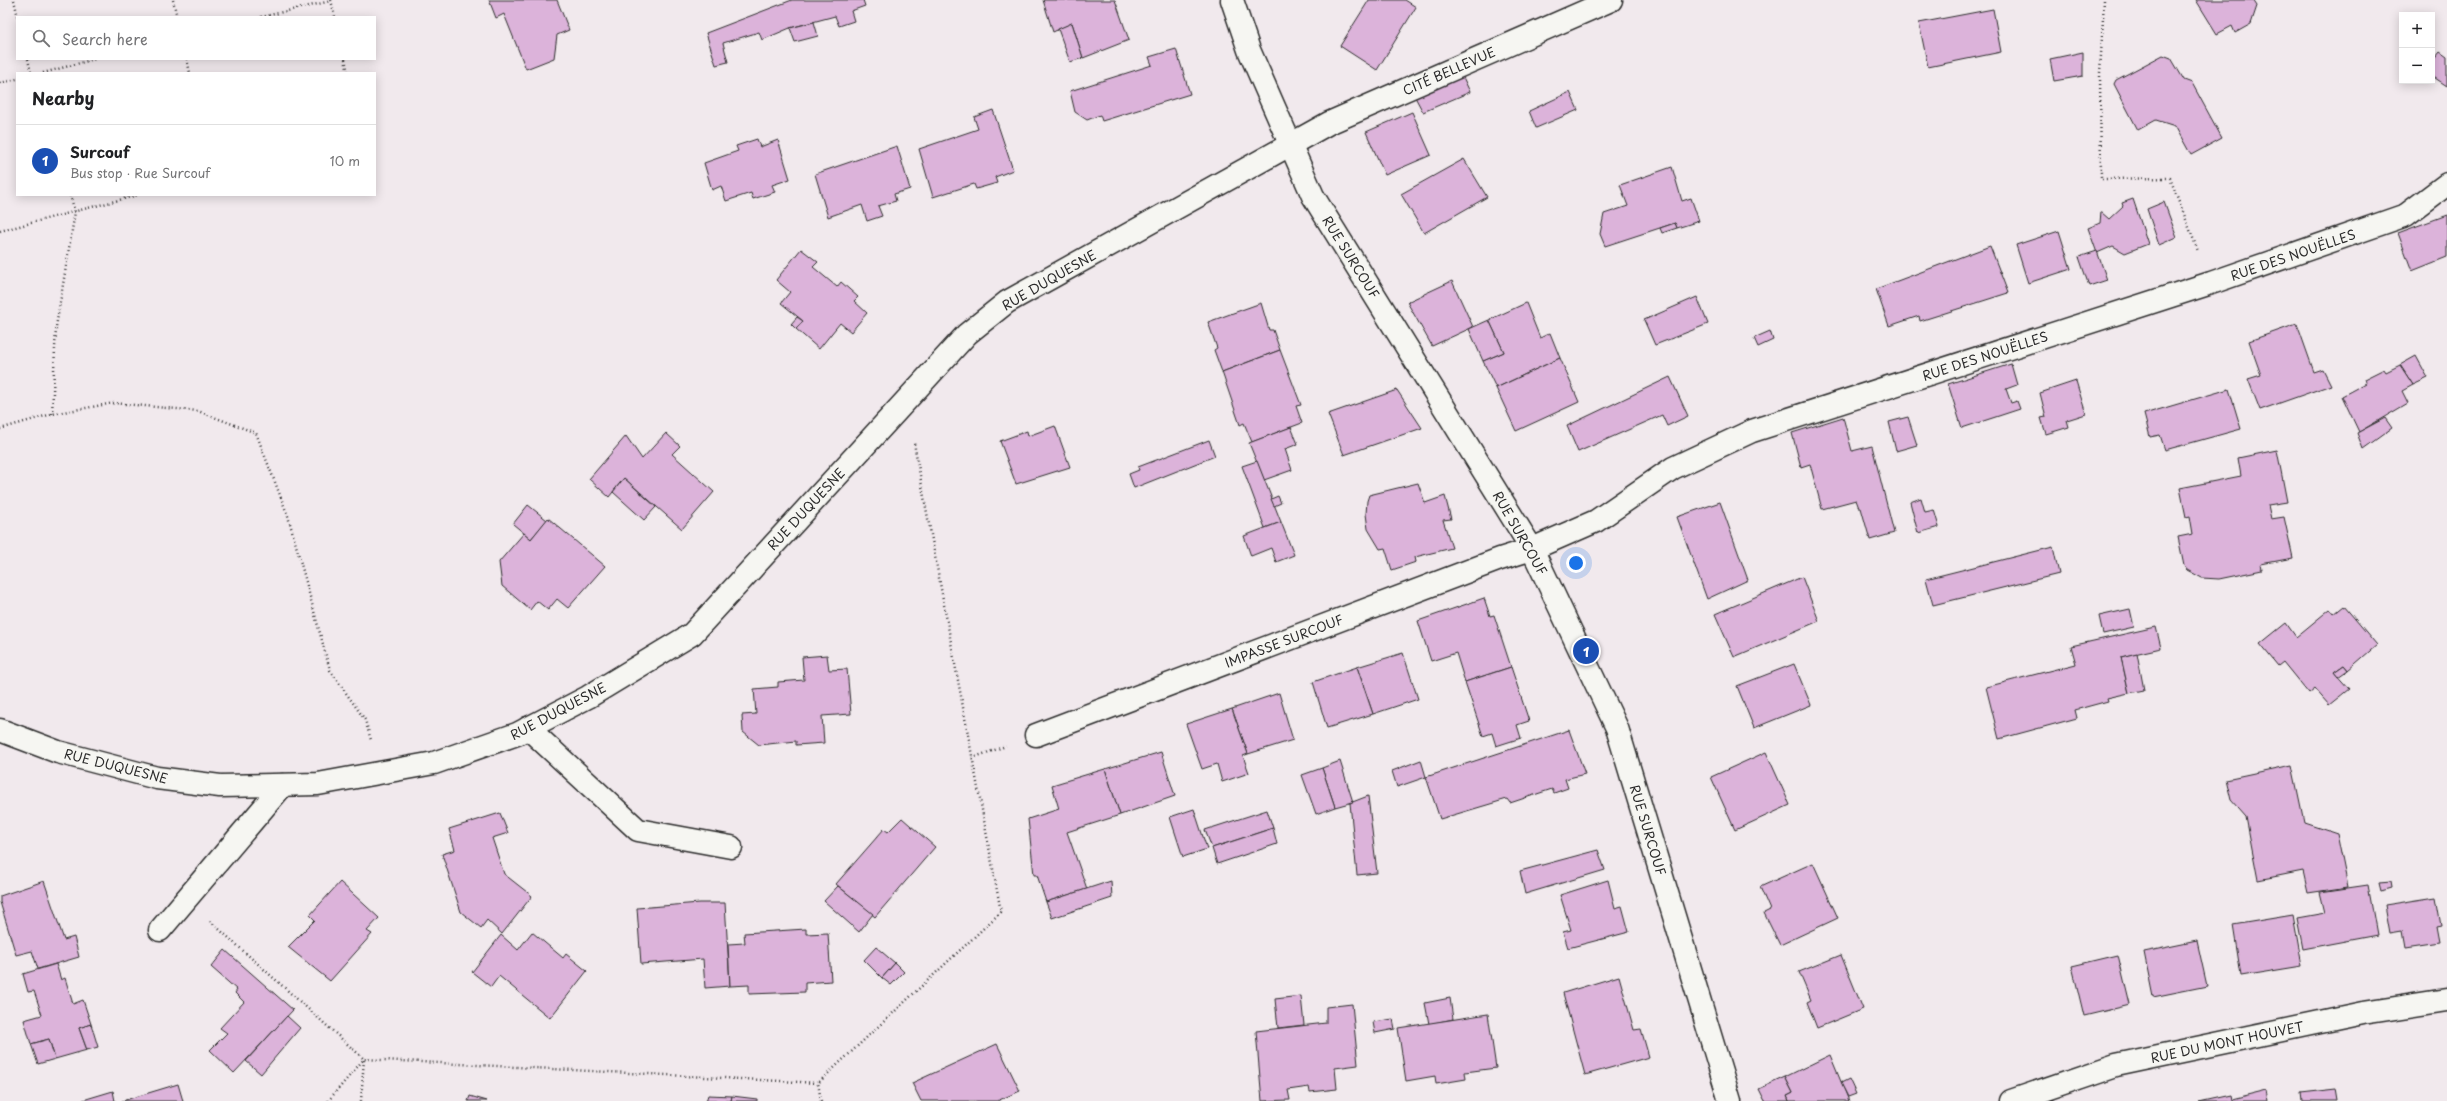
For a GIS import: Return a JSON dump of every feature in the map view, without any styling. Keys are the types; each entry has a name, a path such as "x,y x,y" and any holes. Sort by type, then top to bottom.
{"street":[{"name":"RUE SURCOUF","path":"1232,0 1249,50 1313,196 1532,549 1617,728 1730,1101"},
{"name":"CITÉ BELLEVUE","path":"1290,145 1329,123 1611,0"},
{"name":"RUE DUQUESNE","path":"0,730 58,752 157,778 220,786 318,784 434,763 528,728 588,697 692,634 967,334 1007,302 1290,145"},
{"name":"RUE DES NOUËLLES","path":"1532,549 1596,521 1673,468 1752,431 2211,283 2406,215 2447,184"},
{"name":"IMPASSE SURCOUF","path":"1036,735 1492,561 1532,549"},
{"path":"528,728 638,830 731,847"},
{"path":"160,930 283,785"},
{"name":"RUE DU MONT HOUVET","path":"2011,1101 2116,1065 2363,1013 2447,1000"}],"path":[{"path":"14,0 18,16"},
{"path":"173,0 177,16"},
{"path":"265,16 331,0 335,16"},
{"path":"2104,0 2100,73 2101,178 2170,178 2211,283"},
{"path":"28,60 31,72"},
{"path":"47,72 90,60"},
{"path":"187,60 190,72"},
{"path":"345,60 348,72"},
{"path":"0,83 16,79"},
{"path":"52,414 56,327 75,212 70,196"},
{"path":"0,231 134,196"},
{"path":"186,900 364,1059 818,1083 1001,912 906,401"},
{"path":"0,429 52,414 114,403 198,411 256,433 288,516 330,670 365,720 380,773"},
{"path":"328,1101 364,1059"},
{"path":"361,1101 364,1059"},
{"path":"818,1083 821,1101"}],"building":[{"path":"489,0 557,0 569,30 557,35 554,58 526,69 504,14 496,18"},
{"path":"792,0 863,0 865,6 851,11 854,21 839,26 835,16 790,28 762,40 759,32 723,43 728,62 716,65 706,33"},
{"path":"1043,0 1115,0 1129,40 1083,58 1072,23 1053,32"},
{"path":"1369,0 1405,0 1416,7 1377,70 1340,46"},
{"path":"2196,0 2253,0 2257,6 2251,24 2235,33 2232,26 2217,34"},
{"path":"1993,9 2001,52 1928,67 1919,23"},
{"path":"814,22 818,36 795,42 790,28"},
{"path":"1072,23 1083,58 1070,62 1058,29"},
{"path":"1176,49 1190,94 1102,121 1100,115 1087,120 1075,112 1070,91 1152,65 1149,57"},
{"path":"2083,52 2083,76 2054,81 2050,59"},
{"path":"2440,52 2447,57 2447,86 2435,78 2435,58"},
{"path":"2163,55 2171,58 2184,80 2192,83 2222,138 2191,155 2175,126 2156,120 2138,130 2114,84 2116,80"},
{"path":"1462,75 1470,92 1423,112 1415,97"},
{"path":"1570,92 1578,110 1536,128 1529,111"},
{"path":"993,110 1013,170 995,177 997,183 976,189 974,184 933,197 919,149 978,129 974,117"},
{"path":"1412,112 1431,155 1385,175 1366,132"},
{"path":"757,139 760,147 778,140 790,179 772,185 775,192 753,199 751,193 726,201 721,186 712,190 704,163 738,151 736,146"},
{"path":"897,146 910,189 894,194 896,201 878,206 882,216 867,221 862,205 828,217 815,174"},
{"path":"1464,159 1487,197 1424,233 1401,194"},
{"path":"1672,167 1682,201 1691,198 1699,221 1677,228 1675,223 1605,246 1600,234 1604,214 1628,206 1620,185"},
{"path":"2133,199 2148,244 2125,253 2113,246 2097,253 2088,228 2100,223 2101,212 2109,219 2123,206 2122,203"},
{"path":"2164,202 2177,237 2159,245 2147,209"},
{"path":"2447,215 2447,257 2412,271 2398,233"},
{"path":"1675,223 1677,228 1662,233 1660,228"},
{"path":"2059,231 2071,269 2028,283 2016,245"},
{"path":"1990,246 2008,293 1920,321 1919,316 1889,326 1876,289"},
{"path":"801,249 818,262 813,267 837,287 841,282 858,297 854,301 867,313 851,332 840,323 819,349 796,329 803,321 781,303 790,292 776,280"},
{"path":"2097,251 2107,280 2089,286 2079,257"},
{"path":"1452,281 1473,327 1432,346 1407,302"},
{"path":"1697,297 1708,324 1655,345 1644,320"},
{"path":"1261,303 1269,330 1273,330 1280,350 1222,372 1214,350 1217,348 1208,322"},
{"path":"1526,303 1540,338 1550,333 1560,358 1496,388 1483,361 1504,352 1489,320"},
{"path":"797,317 803,321 796,329 791,324"},
{"path":"1489,320 1504,352 1483,361 1469,329"},
{"path":"2297,324 2314,372 2323,369 2331,385 2260,410 2248,379 2261,375 2249,341"},
{"path":"1770,331 1773,340 1758,347 1754,338"},
{"path":"1280,350 1301,405 1296,406 1302,423 1252,442 1244,423 1240,425 1222,372"},
{"path":"2416,356 2428,378 2413,385 2400,365"},
{"path":"1560,358 1579,402 1516,431 1496,388"},
{"path":"2011,364 2017,385 2006,389 2011,403 2017,401 2020,409 1962,428 1948,384"},
{"path":"2400,365 2413,385 2402,391 2408,403 2359,432 2342,396 2366,383 2364,379 2384,369 2386,372"},
{"path":"1670,377 1688,416 1667,426 1662,415 1578,452 1567,426"},
{"path":"2076,381 2086,414 2067,420 2069,427 2046,434 2041,418 2046,417 2040,393"},
{"path":"2229,389 2241,429 2165,450 2160,435 2150,437 2144,414"},
{"path":"1397,390 1422,428 1344,455 1328,414"},
{"path":"1843,417 1852,451 1872,446 1894,533 1870,540 1861,508 1859,508 1856,500 1822,509 1810,464 1801,467 1792,433"},
{"path":"1908,417 1917,445 1896,451 1889,422"},
{"path":"2385,418 2392,428 2363,449 2357,433"},
{"path":"1055,426 1070,467 1016,484 1000,441 1027,431 1028,436"},
{"path":"1291,427 1298,444 1285,449 1292,470 1264,480 1249,443"},
{"path":"666,433 680,446 672,454 714,492 682,529 624,478 609,497 589,479 626,436 642,459"},
{"path":"1209,440 1215,456 1134,488 1129,474 1139,470 1138,467"},
{"path":"2277,450 2287,502 2268,505 2271,519 2284,517 2293,558 2261,564 2262,570 2219,579 2202,578 2187,570 2184,566 2178,537 2193,534 2190,516 2186,517 2180,488 2241,476 2238,458"},
{"path":"1257,461 1281,522 1265,528 1242,466"},
{"path":"624,478 656,507 644,520 613,492"},
{"path":"1418,483 1425,503 1445,496 1451,519 1443,520 1452,548 1415,557 1416,562 1392,570 1385,548 1380,549 1368,529 1366,514 1367,501 1369,495"},
{"path":"1278,496 1281,503 1274,506 1271,499"},
{"path":"1921,498 1925,512 1934,510 1939,527 1918,533 1910,502"},
{"path":"1720,502 1748,580 1707,599 1677,517"},
{"path":"528,505 547,520 531,539 513,524"},
{"path":"548,518 605,566 568,608 557,599 548,610 537,601 530,610 502,586 499,562 524,533 531,539"},
{"path":"1281,522 1294,555 1276,562 1271,548 1251,556 1244,536"},
{"path":"2053,547 2059,574 1933,605 1926,579"},
{"path":"1802,577 1819,621 1734,657 1715,614"},
{"path":"1484,598 1490,616 1494,615 1511,667 1465,682 1456,653 1431,661 1418,621"},
{"path":"2344,606 2377,645 2348,670 2344,665 2334,672 2349,689 2329,705 2315,689 2309,694 2283,662 2278,666 2260,644 2286,623 2296,637 2330,609 2334,614"},
{"path":"2130,609 2134,627 2103,634 2099,616"},
{"path":"2156,627 2161,648 2121,657 2129,693 2107,698 2108,701 2075,710 2077,718 1999,739 1986,687 2076,664 2071,646"},
{"path":"1403,653 1418,699 1373,714 1357,667"},
{"path":"2137,653 2144,690 2129,693 2121,657"},
{"path":"827,655 829,670 847,669 851,714 822,716 824,743 796,745 796,741 759,745 743,732 742,715 756,714 754,689 778,687 778,682 804,680 802,657"},
{"path":"1794,664 1811,705 1754,728 1737,686"},
{"path":"2344,665 2348,670 2338,677 2334,672"},
{"path":"1357,667 1373,714 1327,728 1313,682"},
{"path":"1511,667 1529,721 1517,725 1521,738 1496,746 1492,733 1483,736 1465,682"},
{"path":"1279,693 1293,740 1248,754 1232,709"},
{"path":"1232,709 1248,754 1243,756 1249,773 1222,782 1217,764 1202,769 1186,724"},
{"path":"1569,730 1585,774 1565,779 1568,788 1554,793 1552,789 1510,803 1507,799 1440,819 1426,777"},
{"path":"1161,752 1175,796 1120,815 1105,769"},
{"path":"1766,752 1790,805 1735,830 1711,777"},
{"path":"1421,760 1426,777 1397,787 1392,771"},
{"path":"1340,761 1353,802 1335,807 1322,768"},
{"path":"2292,765 2304,822 2337,833 2348,887 2308,893 2303,871 2258,880 2246,817 2231,800 2226,779"},
{"path":"1322,768 1335,807 1316,814 1302,775"},
{"path":"1105,769 1120,815 1067,832 1087,889 1046,902 1037,875 1034,875 1028,819 1059,809 1052,785"},
{"path":"1368,796 1377,873 1357,875 1350,803"},
{"path":"1194,809 1207,849 1183,857 1170,817"},
{"path":"1267,810 1273,828 1212,848 1205,830"},
{"path":"500,813 508,833 492,838 504,874 532,896 502,934 487,920 481,928 461,912 442,854 455,850 449,829"},
{"path":"902,818 935,847 875,917 836,884 884,829 888,832"},
{"path":"1273,828 1277,844 1217,864 1212,848"},
{"path":"1598,850 1605,870 1525,894 1520,871"},
{"path":"1813,863 1838,918 1780,945 1764,913 1770,910 1760,887"},
{"path":"1608,880 1615,908 1622,906 1629,932 1568,948 1563,932 1571,930 1560,895"},
{"path":"44,881 64,940 74,937 79,957 38,969 32,951 16,955 0,902 0,896"},
{"path":"1111,881 1112,898 1052,918 1046,902"},
{"path":"340,882 379,918 367,931 372,934 330,981 288,947 315,920 310,915"},
{"path":"2391,882 2392,888 2381,891 2379,883"},
{"path":"2368,885 2377,935 2303,949 2297,918 2325,913 2320,892"},
{"path":"838,886 873,914 859,932 824,901"},
{"path":"2436,897 2441,926 2436,927 2439,943 2405,948 2402,931 2390,933 2385,905"},
{"path":"700,903 725,903 730,986 705,988 703,959 641,964 637,908"},
{"path":"2293,915 2302,966 2241,976 2233,925"},
{"path":"806,929 806,934 828,933 831,981 805,983 805,992 749,994 749,985 730,986 728,944 745,943 744,933"},
{"path":"532,932 563,958 566,954 587,971 550,1018 499,976 491,987 472,972 501,935 518,950"},
{"path":"2197,941 2207,986 2153,997 2144,952"},
{"path":"876,947 895,963 882,978 864,960"},
{"path":"225,950 293,1010 234,1073 210,1050 227,1033 220,1028 244,1002 235,993 237,990 211,967"},
{"path":"1841,955 1863,1009 1817,1028 1807,1002 1811,1000 1799,972"},
{"path":"2118,955 2130,1005 2084,1016 2072,966"},
{"path":"895,963 904,972 891,985 882,978"},
{"path":"56,964 61,980 65,978 73,1004 83,1000 91,1024 79,1028 87,1050 55,1059 49,1039 31,1044 24,1020 42,1015 34,991 28,992 23,974"},
{"path":"1619,976 1634,1030 1641,1029 1649,1057 1585,1075 1563,993"},
{"path":"1301,996 1304,1025 1278,1028 1275,999"},
{"path":"1450,998 1453,1019 1429,1024 1425,1003"},
{"path":"1352,1004 1358,1065 1335,1068 1337,1089 1310,1092 1309,1087 1288,1090 1290,1100 1262,1101 1256,1031 1326,1023 1326,1007"},
{"path":"1488,1014 1496,1068 1465,1072 1466,1079 1436,1084 1435,1076 1406,1081 1398,1028"},
{"path":"287,1016 300,1028 261,1074 246,1061"},
{"path":"1393,1019 1395,1029 1375,1033 1373,1022"},
{"path":"91,1024 98,1047 87,1050 79,1028"},
{"path":"49,1039 55,1059 38,1064 31,1044"},
{"path":"997,1044 1020,1091 997,1101 921,1101 912,1083"},
{"path":"1830,1055 1849,1101 1789,1101 1787,1096 1793,1093 1785,1077"},
{"path":"1785,1077 1793,1093 1787,1096 1789,1101 1765,1101 1759,1089"},
{"path":"1849,1079 1856,1094 1848,1097 1841,1083"},
{"path":"178,1084 183,1101 122,1101"},
{"path":"2336,1089 2338,1101 2301,1101 2300,1093"},
{"path":"2267,1090 2269,1101 2198,1101 2230,1094 2231,1099"},
{"path":"113,1091 115,1101 83,1100"},
{"path":"708,1095 732,1096 731,1101 706,1101"},
{"path":"470,1096 487,1101 468,1101"},
{"path":"732,1096 757,1099 757,1101 731,1101"}],"place":[{"name":"Surcouf","path":"1586,651"}]}
